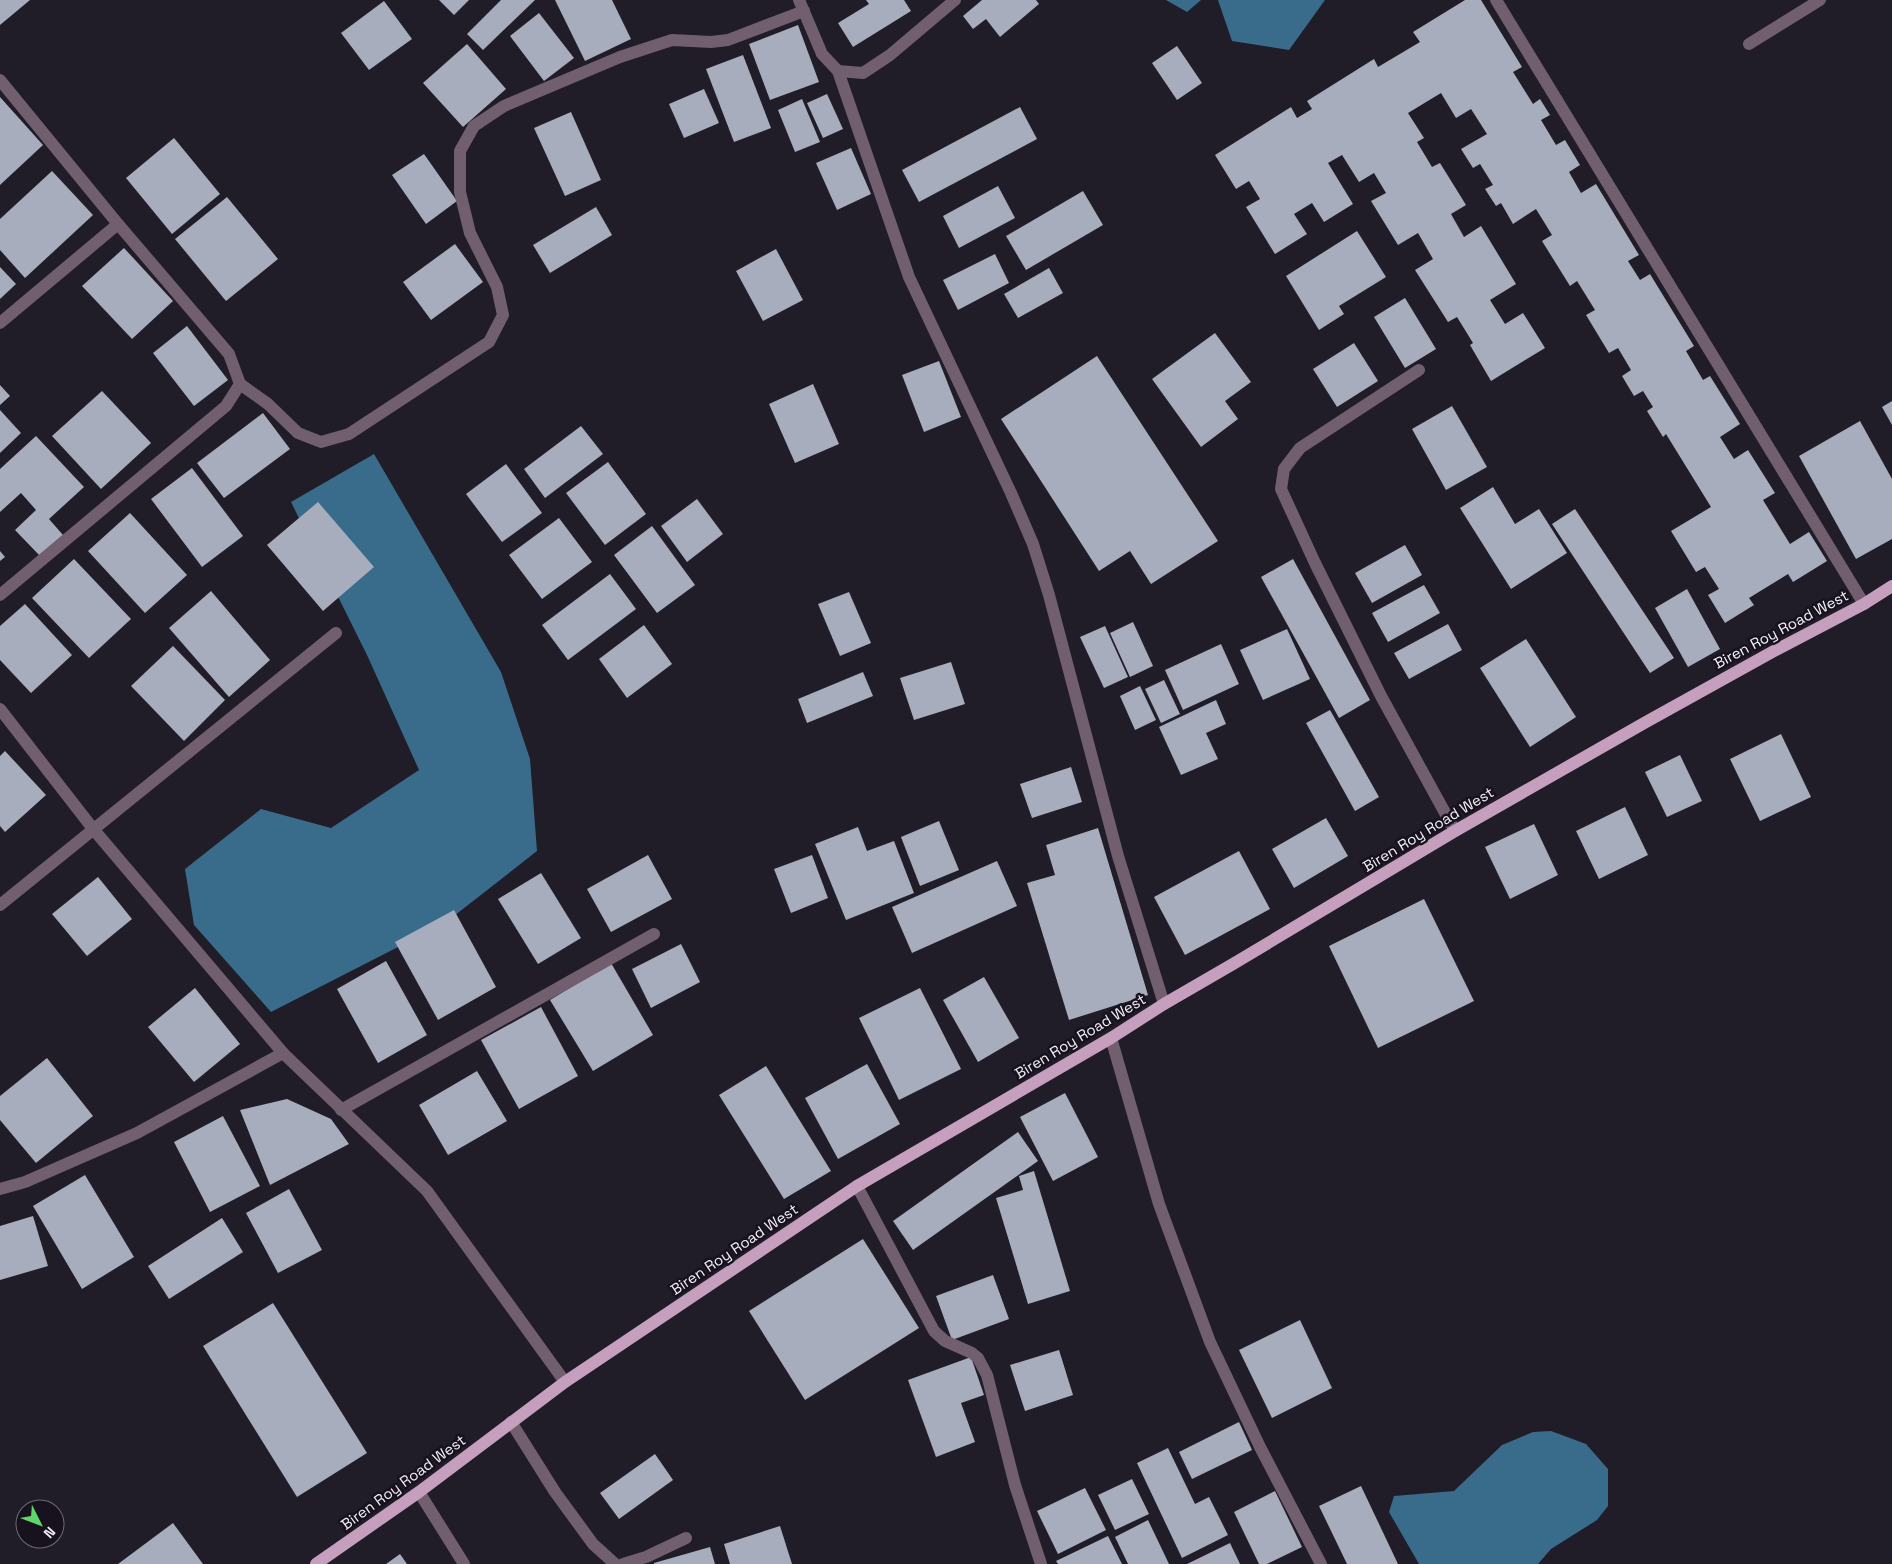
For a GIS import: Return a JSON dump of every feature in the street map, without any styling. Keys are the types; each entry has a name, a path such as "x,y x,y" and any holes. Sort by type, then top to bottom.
{"main road":[{"name":"Biren Roy Road West","path":"316,1564 419,1492 565,1382 857,1186 1111,1038 1164,1004 1455,831 1654,717 1864,604 1892,586"}],"street":[{"path":"838,71 863,73 890,55 955,0"},
{"path":"1496,0 1864,604"},
{"path":"1749,44 1820,0"},
{"path":"0,80 118,224 229,354 240,384 268,404 298,433 321,442 349,434 489,342 503,315 497,288 470,233 460,192 460,151 474,126 504,106 620,57 672,40 711,42 728,40 802,5 822,54 838,71 909,277 1011,493 1033,544 1049,595 1118,856 1164,1004"},
{"path":"0,323 118,224"},
{"path":"1419,370 1300,448 1284,469 1281,489 1315,563 1381,696 1455,831"},
{"path":"0,595 226,406 240,384"},
{"path":"0,905 336,633"},
{"path":"0,709 94,830 283,1052 427,1191 565,1382"},
{"path":"341,1110 654,934"},
{"path":"1111,1038 1159,1204 1210,1342 1260,1447 1321,1564"},
{"path":"0,1189 25,1182 137,1133 283,1052"},
{"path":"857,1186 934,1331 945,1341 972,1353 978,1358 986,1375 1015,1485 1041,1564"},
{"path":"511,1422 555,1492 593,1544 615,1564"},
{"path":"419,1492 464,1564"},
{"path":"623,1564 646,1557 686,1538"}],"water":[{"path":"1166,0 1201,0 1187,12"},
{"path":"1218,0 1325,0 1289,50 1232,41"},
{"path":"374,454 501,672 530,759 537,851 445,923 271,1012 194,925 185,869 261,809 331,828 419,770 367,655 291,502"},
{"path":"1551,1431 1586,1444 1608,1469 1608,1506 1597,1520 1551,1549 1538,1564 1419,1564 1389,1512 1394,1496 1454,1491 1502,1445 1533,1432"}],"building":[{"path":"0,0 30,0 0,25"},
{"path":"439,0 469,0 454,15"},
{"path":"501,0 535,0 483,50 467,34"},
{"path":"555,0 612,0 631,39 585,61"},
{"path":"866,0 904,0 911,11 853,47 838,23 869,4"},
{"path":"982,0 1036,0 1039,4 1000,37 986,19 973,29 963,16"},
{"path":"1465,0 1481,0 1522,67 1513,72 1533,104 1540,99 1550,115 1541,120 1556,145 1565,140 1580,165 1569,172 1581,193 1596,184 1639,255 1628,261 1640,280 1650,274 1694,346 1686,351 1703,380 1710,376 1740,424 1720,437 1734,459 1748,450 1775,493 1763,500 1790,544 1809,532 1827,561 1793,582 1788,574 1749,598 1754,605 1725,623 1708,595 1719,589 1705,567 1696,572 1671,531 1711,507 1666,434 1663,437 1647,411 1653,407 1643,391 1634,396 1622,376 1631,370 1618,348 1609,353 1586,315 1595,310 1577,281 1570,286 1542,241 1552,235 1536,209 1513,224 1501,203 1496,206 1485,189 1493,185 1480,164 1473,168 1461,149 1487,134 1471,109 1456,118 1441,93 1408,113 1424,138 1417,142 1432,167 1440,163 1466,205 1451,214 1464,237 1481,226 1516,284 1490,300 1505,324 1523,313 1545,348 1491,381 1470,345 1473,343 1457,317 1448,322 1415,270 1433,259 1418,233 1398,245 1371,201 1386,193 1374,173 1359,182 1342,155 1328,163 1353,204 1324,222 1312,203 1294,214 1307,234 1275,254 1246,207 1260,199 1249,181 1236,189 1215,155 1291,107 1297,118 1312,109 1307,101 1374,59 1378,67 1420,42 1413,32"},
{"path":"384,1 412,39 369,70 341,33"},
{"path":"539,13 574,58 544,81 510,36"},
{"path":"798,25 819,82 770,100 749,44"},
{"path":"467,44 506,89 463,127 423,83"},
{"path":"1177,46 1202,83 1177,100 1152,63"},
{"path":"743,55 771,128 734,142 706,69"},
{"path":"704,89 719,123 684,138 669,104"},
{"path":"827,94 843,129 823,138 807,103"},
{"path":"0,97 43,145 0,185"},
{"path":"802,99 820,142 795,152 778,110"},
{"path":"1020,107 1037,139 919,202 902,170"},
{"path":"571,112 601,180 565,196 534,128"},
{"path":"174,138 220,194 172,234 126,178"},
{"path":"851,148 871,194 837,210 816,163"},
{"path":"424,154 457,201 426,224 392,175"},
{"path":"52,171 93,215 25,278 0,250 0,219"},
{"path":"998,186 1015,218 959,248 943,216"},
{"path":"1083,191 1103,225 1026,270 1006,236"},
{"path":"227,197 278,259 226,301 175,239"},
{"path":"596,207 612,235 550,273 533,245"},
{"path":"1357,231 1386,277 1339,306 1344,314 1319,330 1286,276"},
{"path":"455,244 483,282 431,320 403,282"},
{"path":"124,248 173,301 132,339 82,286"},
{"path":"776,249 803,300 763,321 736,271"},
{"path":"995,254 1009,283 958,310 943,280"},
{"path":"0,267 16,284 0,299"},
{"path":"1049,268 1063,293 1018,318 1004,294"},
{"path":"1405,298 1436,349 1405,368 1374,317"},
{"path":"187,326 228,380 194,406 153,353"},
{"path":"1215,333 1251,382 1225,401 1238,419 1201,447 1152,379"},
{"path":"1354,343 1378,381 1337,407 1313,369"},
{"path":"1097,356 1218,541 1151,584 1130,551 1099,571 1001,419"},
{"path":"939,361 961,417 924,432 902,375"},
{"path":"813,384 839,444 795,463 769,404"},
{"path":"0,385 10,396 0,405"},
{"path":"102,391 151,443 101,489 52,436"},
{"path":"1892,401 1892,425 1882,407"},
{"path":"1452,406 1487,467 1446,490 1412,429"},
{"path":"0,410 21,433 0,453"},
{"path":"263,413 290,449 224,498 197,463"},
{"path":"1860,421 1892,479 1892,539 1856,559 1799,456"},
{"path":"581,426 603,454 545,498 524,469"},
{"path":"36,436 84,487 49,519 63,535 40,556 15,530 36,510 21,493 0,512 0,469"},
{"path":"608,462 646,514 605,545 566,493"},
{"path":"506,464 542,513 502,542 466,494"},
{"path":"192,468 243,536 202,567 151,499"},
{"path":"1493,487 1515,524 1539,509 1567,553 1511,589 1460,508"},
{"path":"697,499 723,534 687,562 661,526"},
{"path":"318,502 374,567 323,611 267,545"},
{"path":"1575,509 1674,658 1650,673 1552,524"},
{"path":"130,513 187,575 145,613 88,551"},
{"path":"559,518 592,562 542,599 509,555"},
{"path":"652,526 695,585 657,613 614,555"},
{"path":"1405,545 1422,575 1372,603 1355,573"},
{"path":"0,551 5,557 0,561"},
{"path":"74,559 131,619 89,658 32,598"},
{"path":"1293,559 1370,700 1339,718 1261,577"},
{"path":"610,574 636,609 568,660 542,625"},
{"path":"1424,585 1440,613 1388,642 1372,613"},
{"path":"1687,589 1720,649 1688,667 1655,608"},
{"path":"211,591 270,660 229,697 169,628"},
{"path":"849,592 871,643 840,656 818,604"},
{"path":"25,604 72,655 31,693 0,660 0,626"},
{"path":"1133,622 1153,666 1130,677 1110,633"},
{"path":"1448,624 1462,650 1409,679 1394,653"},
{"path":"644,625 672,664 627,698 599,659"},
{"path":"1105,626 1128,677 1104,688 1080,637"},
{"path":"1287,629 1310,679 1263,700 1240,650"},
{"path":"1526,639 1576,717 1530,747 1480,668"},
{"path":"1221,644 1239,684 1183,710 1165,670"},
{"path":"173,646 225,700 184,741 131,686"},
{"path":"951,662 965,704 914,720 900,678"},
{"path":"863,672 873,696 807,723 798,699"},
{"path":"1164,680 1180,714 1161,723 1145,689"},
{"path":"1140,686 1156,720 1135,730 1120,696"},
{"path":"1216,700 1226,724 1206,733 1218,759 1181,775 1159,727"},
{"path":"1330,710 1379,797 1355,811 1306,723"},
{"path":"1781,734 1811,797 1760,821 1730,759"},
{"path":"5,751 46,795 5,832 0,826 0,756"},
{"path":"1680,755 1702,801 1667,817 1645,772"},
{"path":"1071,767 1082,802 1032,818 1020,784"},
{"path":"1625,807 1648,855 1599,879 1576,831"},
{"path":"1326,818 1348,856 1294,888 1272,849"},
{"path":"939,821 959,870 920,886 901,837"},
{"path":"1534,824 1558,875 1510,899 1485,847"},
{"path":"858,827 867,851 894,841 914,893 846,920 815,844"},
{"path":"1098,828 1148,995 1069,1020 1027,883 1055,875 1046,845"},
{"path":"1239,851 1270,909 1185,955 1154,897"},
{"path":"648,855 672,899 611,932 587,889"},
{"path":"812,855 828,898 791,913 774,869"},
{"path":"997,861 1017,906 912,953 892,907"},
{"path":"541,873 581,938 538,964 498,899"},
{"path":"98,877 132,919 87,956 52,914"},
{"path":"1424,899 1474,1001 1378,1048 1329,946"},
{"path":"454,910 496,987 438,1020 395,942"},
{"path":"681,944 700,982 651,1008 632,969"},
{"path":"386,961 427,1035 378,1063 337,989"},
{"path":"611,963 653,1035 593,1071 550,1000"},
{"path":"984,977 1019,1038 978,1062 943,1000"},
{"path":"195,988 240,1044 194,1082 148,1027"},
{"path":"920,988 961,1069 899,1100 859,1018"},
{"path":"541,1007 578,1076 519,1109 481,1040"},
{"path":"47,1058 93,1116 36,1163 0,1120 0,1096"},
{"path":"867,1064 900,1124 838,1159 805,1098"},
{"path":"766,1066 831,1171 784,1199 719,1095"},
{"path":"477,1071 507,1121 448,1155 419,1105"},
{"path":"1065,1093 1098,1157 1053,1181 1020,1117"},
{"path":"287,1099 331,1119 349,1144 270,1185 240,1110"},
{"path":"223,1116 260,1186 210,1212 174,1142"},
{"path":"1018,1132 1038,1161 913,1250 893,1221"},
{"path":"1034,1171 1070,1291 1028,1304 996,1198 1023,1190 1019,1176"},
{"path":"85,1175 134,1257 82,1289 33,1206"},
{"path":"289,1189 322,1250 278,1273 246,1213"},
{"path":"33,1216 48,1266 0,1280 0,1226"},
{"path":"222,1218 243,1252 169,1299 148,1266"},
{"path":"863,1239 919,1328 805,1400 749,1311"},
{"path":"993,1275 1009,1319 952,1340 936,1296"},
{"path":"273,1303 367,1453 297,1497 203,1346"},
{"path":"1300,1320 1332,1388 1272,1418 1239,1350"},
{"path":"1059,1350 1073,1395 1025,1411 1010,1365"},
{"path":"971,1357 984,1395 961,1403 975,1442 936,1457 908,1380"},
{"path":"1239,1422 1252,1450 1192,1479 1179,1452"},
{"path":"1168,1448 1195,1504 1209,1497 1228,1535 1182,1558 1137,1463"},
{"path":"655,1454 673,1480 619,1519 600,1493"},
{"path":"1132,1479 1149,1514 1115,1530 1098,1495"},
{"path":"1361,1486 1398,1564 1347,1564 1319,1506"},
{"path":"1085,1488 1106,1530 1058,1554 1037,1511"},
{"path":"1275,1491 1302,1547 1267,1564 1259,1564 1234,1512"},
{"path":"1148,1520 1169,1564 1128,1564 1115,1537"},
{"path":"173,1523 203,1564 118,1564"},
{"path":"780,1526 792,1564 730,1564 724,1544"},
{"path":"1108,1536 1122,1564 1058,1564 1056,1561"},
{"path":"1230,1543 1240,1564 1187,1564"},
{"path":"710,1547 715,1564 654,1564 654,1563"},
{"path":"400,1554 407,1564 386,1564"}]}
